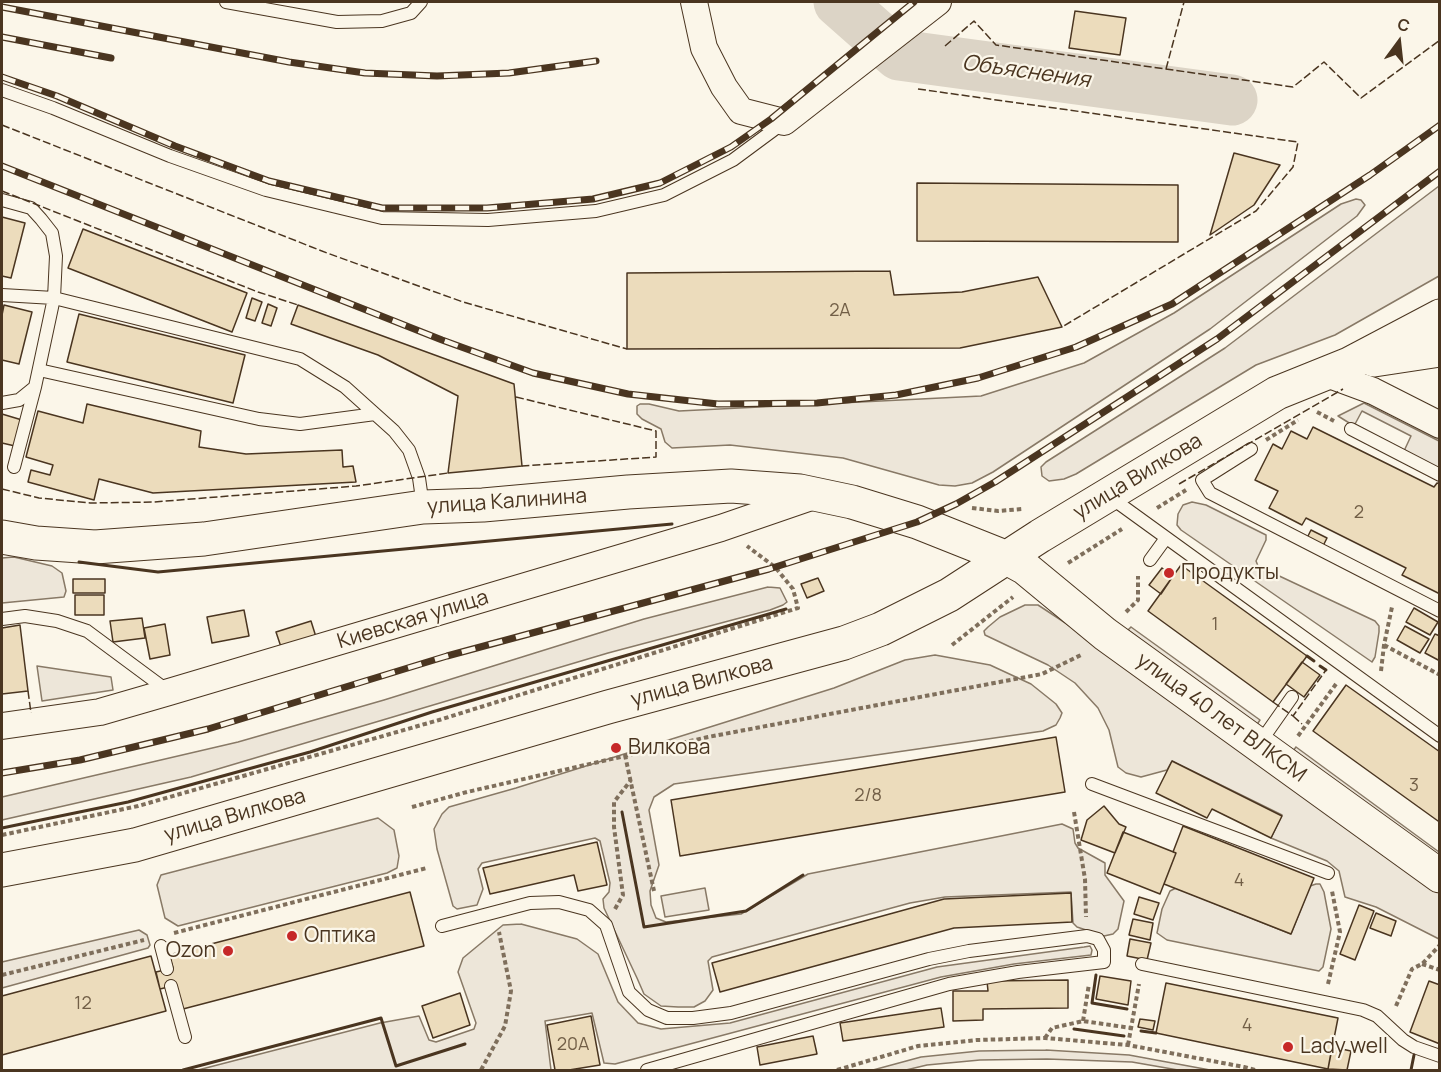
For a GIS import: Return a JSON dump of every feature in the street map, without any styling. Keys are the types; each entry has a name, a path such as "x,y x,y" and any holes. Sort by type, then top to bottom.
{"main road":[{"path":"1338,369 1440,316"},
{"path":"1338,369 1440,350"},
{"name":"улица Вилкова","path":"2,870 135,845 608,707 844,643 881,629 949,595 1107,495 1277,393 1338,369"},
{"name":"улица Калинина","path":"2,537 36,543 95,547 204,539 423,507 483,505 628,492 731,486 819,495 881,510 917,522 1005,558"},
{"name":"улица 40 лет ВЛКСМ","path":"1005,558 1115,623 1258,745 1440,876"}],"street":[{"path":"694,2 704,48 724,87 741,111 784,122 938,2"},
{"path":"1338,369 1373,391 1440,425"},
{"name":"Киевская улица","path":"2,726 100,712 720,528 819,495"}],"lane":[{"path":"226,2 337,22 382,21 411,13 421,2"},
{"path":"2,90 53,108 170,156 267,190 382,218 488,220 596,211 664,195 733,160 784,122"},
{"path":"2,200 31,208 52,232 56,256 54,298 35,387 14,467"},
{"path":"2,295 54,298 300,359 345,387 394,430 409,450 419,478 423,507"},
{"path":"39,370 259,419 300,424 375,414"},
{"path":"2,403 19,400 35,387"},
{"path":"1351,429 1440,475"},
{"path":"1251,449 1202,480 1210,493 1440,611"},
{"path":"1107,495 1440,736"},
{"path":"1150,560 1166,538"},
{"path":"2,619 25,616 57,621 87,631 169,692"},
{"path":"1258,745 1292,697"},
{"path":"1092,784 1328,873"},
{"path":"442,926 530,903 559,902 589,910 606,925 629,992 648,1010 667,1018 693,1018 731,1013 929,959 969,951 1087,936 1098,939 1104,950 1104,962 1018,972 949,984 780,1031 682,1066 647,1071"},
{"path":"161,946 167,969"},
{"path":"1142,964 1363,1010 1377,1016 1414,1047 1440,1056"},
{"path":"171,986 185,1038"}],"path":[{"path":"1308,416 1325,409"},
{"path":"1251,449 1299,419"},
{"path":"952,645 1014,596 1138,518"},
{"path":"2,835 160,800 439,720 798,608 792,589 775,567 720,528"},
{"path":"1380,693 1384,645 1396,589"},
{"path":"412,807 626,754 1042,674 1085,653 1138,600"},
{"path":"1384,645 1440,675"},
{"path":"1298,737 1347,669"},
{"path":"626,754 654,891"},
{"path":"606,925 623,895 614,827 614,802 631,780"},
{"path":"1074,812 1085,879 1087,936"},
{"path":"169,934 427,868"},
{"path":"1324,1002 1340,932 1333,894"},
{"path":"481,1071 505,1026 511,991 496,911"},
{"path":"2,975 146,940"},
{"path":"1388,1026 1412,969 1422,964 1440,945"},
{"path":"1083,1021 1092,963"},
{"path":"1422,964 1440,970"},
{"path":"1128,1045 1137,995"},
{"path":"1045,1038 1052,1028 1083,1021 1131,1028"},
{"path":"837,1071 918,1046 977,1040 1045,1038 1128,1045 1244,1066 1255,1071"}],"shaded area":[{"path":"1439,186 1439,276 1335,335 1256,365 1076,474 1064,479 1049,481 1042,476 1041,467 1046,462 1225,348"},
{"path":"1356,199 1361,200 1365,205 1357,216 1210,329 993,472 972,483 955,486 939,485 843,458 730,445 672,448 665,442 661,429 637,414 637,406 640,404 679,411 981,396 1084,363 1174,313 1341,204"},
{"path":"1364,403 1439,441 1439,469 1404,451 1411,436 1362,411 1354,426 1338,416"},
{"path":"1192,502 1206,505 1266,535 1256,561 1258,566 1375,621 1379,626 1379,632 1372,662 1181,530 1177,525 1178,514 1183,505"},
{"path":"14,557 52,566 62,573 66,591 64,597 2,603 2,558"},
{"path":"768,587 780,588 787,602 770,610 608,653 191,777 2,820 2,797 238,742 384,700 644,619"},
{"path":"1025,605 1038,605 1128,664 1439,893 1439,939 1376,907 1345,897 1339,871 1327,861 1271,838 1282,815 1172,761 1167,770 1141,777 1126,773 1118,767 1109,730 1098,708 1075,683 1048,665 985,635 984,631 1000,617"},
{"path":"1131,627 1260,720 1256,726 1128,630"},
{"path":"935,655 990,665 1031,684 1056,704 1062,713 1060,718 1056,725 1043,731 674,784 654,797 649,810 659,865 650,891 651,905 656,918 666,922 741,914 808,874 1062,824 1073,829 1078,848 1105,863 1105,875 1124,901 1118,929 1113,934 1104,936 1077,927 1073,923 1071,892 945,897 910,903 712,957 708,961 713,990 705,1001 694,1007 678,1007 661,1006 644,994 604,908 603,899 609,892 610,883 600,841 595,838 482,863 478,869 483,889 477,905 457,909 453,906 437,849 434,829 442,814 449,807 834,688 905,660"},
{"path":"37,666 111,677 113,690 42,701"},
{"path":"1296,747 1439,852 1439,858 1293,751"},
{"path":"378,818 394,830 399,856 397,868 387,873 178,926 165,918 157,885 161,875"},
{"path":"1320,884 1324,892 1331,929 1323,967 1319,971 1167,940 1157,933 1162,909 1170,891 1176,888 1291,934 1310,886"},
{"path":"705,888 709,910 665,917 661,896"},
{"path":"521,924 577,939 598,954 618,1002 638,1023 661,1029 730,1023 937,967 1090,946 1092,950 1091,955 1014,964 941,977 615,1064 604,1063 592,1013 545,1021 551,1070 198,1070 380,1023 419,1016 429,1040 436,1042 474,1029 476,1023 458,972 463,958 503,925"},
{"path":"139,930 147,935 150,945 148,948 2,988 2,962"},
{"path":"1046,1050 1129,1055 1210,1070 1178,1070 1132,1062 1047,1059 980,1060 927,1065 906,1070 873,1070 921,1057 979,1051"}],"building":[{"path":"1075,11 1126,18 1120,55 1069,48"},
{"path":"1234,153 1280,165 1254,205 1210,235"},
{"path":"917,183 1178,185 1178,242 917,241"},
{"path":"2,217 25,223 11,278 2,276"},
{"path":"83,229 247,293 232,332 68,268"},
{"path":"890,271 894,295 962,292 1038,277 1062,327 960,348 627,349 627,273"},
{"path":"252,298 262,302 255,321 246,318"},
{"path":"268,304 277,308 271,326 262,323"},
{"path":"4,305 32,312 19,364 2,360"},
{"path":"298,305 514,384 522,466 448,473 458,396 378,355 291,324"},
{"path":"79,314 245,355 233,403 67,362"},
{"path":"87,404 201,431 199,447 246,454 342,450 343,467 353,466 356,482 153,493 99,479 94,500 28,482 31,470 50,475 53,465 26,457 38,411 83,423"},
{"path":"2,414 22,420 15,446 2,443"},
{"path":"1313,427 1434,487 1437,483 1440,484 1440,594 1402,575 1406,568 1306,518 1302,525 1269,508 1278,491 1255,480 1273,444 1282,449 1291,431 1307,439"},
{"path":"1311,530 1327,538 1323,546 1307,538"},
{"path":"1181,565 1307,656 1273,702 1148,611"},
{"path":"1162,568 1173,576 1161,594 1149,585"},
{"path":"818,578 824,591 807,598 801,584"},
{"path":"73,579 105,579 105,593 73,593"},
{"path":"75,595 104,595 104,615 75,615"},
{"path":"1414,608 1438,622 1430,635 1406,622"},
{"path":"244,610 249,636 212,643 207,617"},
{"path":"142,618 145,638 113,642 110,621"},
{"path":"311,621 316,637 281,647 276,632"},
{"path":"165,624 170,655 150,659 144,628"},
{"path":"20,625 28,691 2,694 2,628"},
{"path":"1405,626 1429,639 1420,653 1397,640"},
{"path":"1435,634 1440,636 1440,661 1425,653"},
{"path":"1302,662 1320,675 1304,697 1286,684"},
{"path":"1346,685 1440,752 1440,819 1438,821 1313,731"},
{"path":"1056,737 1065,792 680,856 671,800"},
{"path":"1172,761 1282,816 1271,838 1212,809 1207,818 1156,793"},
{"path":"1104,806 1119,824 1126,827 1115,853 1081,840 1087,820"},
{"path":"1183,826 1314,878 1291,934 1164,884"},
{"path":"1123,832 1176,853 1160,894 1107,873"},
{"path":"597,842 607,885 578,891 574,875 490,894 483,868"},
{"path":"410,892 424,946 183,1009 176,985 160,989 156,972 173,968 169,955"},
{"path":"1071,893 1072,922 954,928 720,992 712,963 944,899"},
{"path":"1139,897 1159,903 1153,920 1134,914"},
{"path":"1359,905 1374,911 1355,960 1340,954"},
{"path":"1376,913 1396,921 1391,936 1370,928"},
{"path":"1133,919 1153,923 1150,940 1129,935"},
{"path":"1130,939 1151,943 1147,960 1127,956"},
{"path":"151,956 166,1011 2,1055 2,996"},
{"path":"1100,976 1131,981 1128,1005 1096,999"},
{"path":"1068,980 1068,1008 983,1009 983,1020 953,1021 953,991 988,991 987,981"},
{"path":"1429,981 1440,985 1440,1044 1410,1032"},
{"path":"1166,983 1338,1018 1328,1069 1156,1033"},
{"path":"460,993 470,1025 433,1038 422,1006"},
{"path":"941,1008 944,1027 843,1041 840,1023"},
{"path":"591,1016 600,1065 555,1070 547,1025"},
{"path":"1140,1019 1155,1021 1153,1030 1138,1027"},
{"path":"813,1036 817,1054 760,1065 757,1047"},
{"path":"1332,1047 1351,1051 1347,1070 1328,1069"}],"waterway":[{"name":"Объяснения","path":"839,2 899,55 1232,100"}],"railway":[{"path":"2,77 57,96 175,146 269,181 382,208 487,208 593,199 660,183 731,147 771,119 914,2"},
{"path":"2,7 289,62 365,73 437,76 509,73 596,61"},
{"path":"2,37 111,58"},
{"path":"2,166 442,340 533,373 628,394 718,404 817,403 896,395 978,378 1076,347 1172,304 1370,175 1440,125"},
{"path":"2,773 80,760 208,729 447,656 769,569 917,522 995,482 1217,339 1440,171"}],"fence":[{"path":"1166,69 1184,2"},
{"path":"945,46 974,21 996,45 1293,87 1324,62 1361,98 1440,40"},
{"path":"918,89 1298,142 1293,167 1256,211 1062,327"},
{"path":"2,125 327,253 463,302 627,349"},
{"path":"2,191 258,292 298,305"},
{"path":"1179,484 1343,389"},
{"path":"516,397 656,431 656,457 522,466"},
{"path":"2,489 39,498 90,503 154,502 356,486 448,473"},
{"path":"1273,702 1293,716 1326,670"},
{"path":"28,691 31,713"},
{"path":"1293,716 1302,724"}],"wall":[{"path":"79,562 158,572 672,524"},
{"path":"2,828 128,802 310,752 432,712 786,609"},
{"path":"1307,656 1314,661"},
{"path":"1320,666 1326,670"},
{"path":"622,812 644,927 746,911 803,875"},
{"path":"1096,975 1092,1003 1127,1009"},
{"path":"183,1070 381,1018 396,1066 465,1044"},
{"path":"1074,1029 1124,1036"},
{"path":"1141,1031 1156,1033"},
{"path":"1411,1070 1414,1055"}],"place":[{"name":"Продукты","path":"1169,573"},
{"name":"Вилкова","path":"616,748"},
{"name":"Оптика","path":"292,936"},
{"name":"Ozon","path":"228,951"},
{"name":"Lady well","path":"1288,1047"}]}
